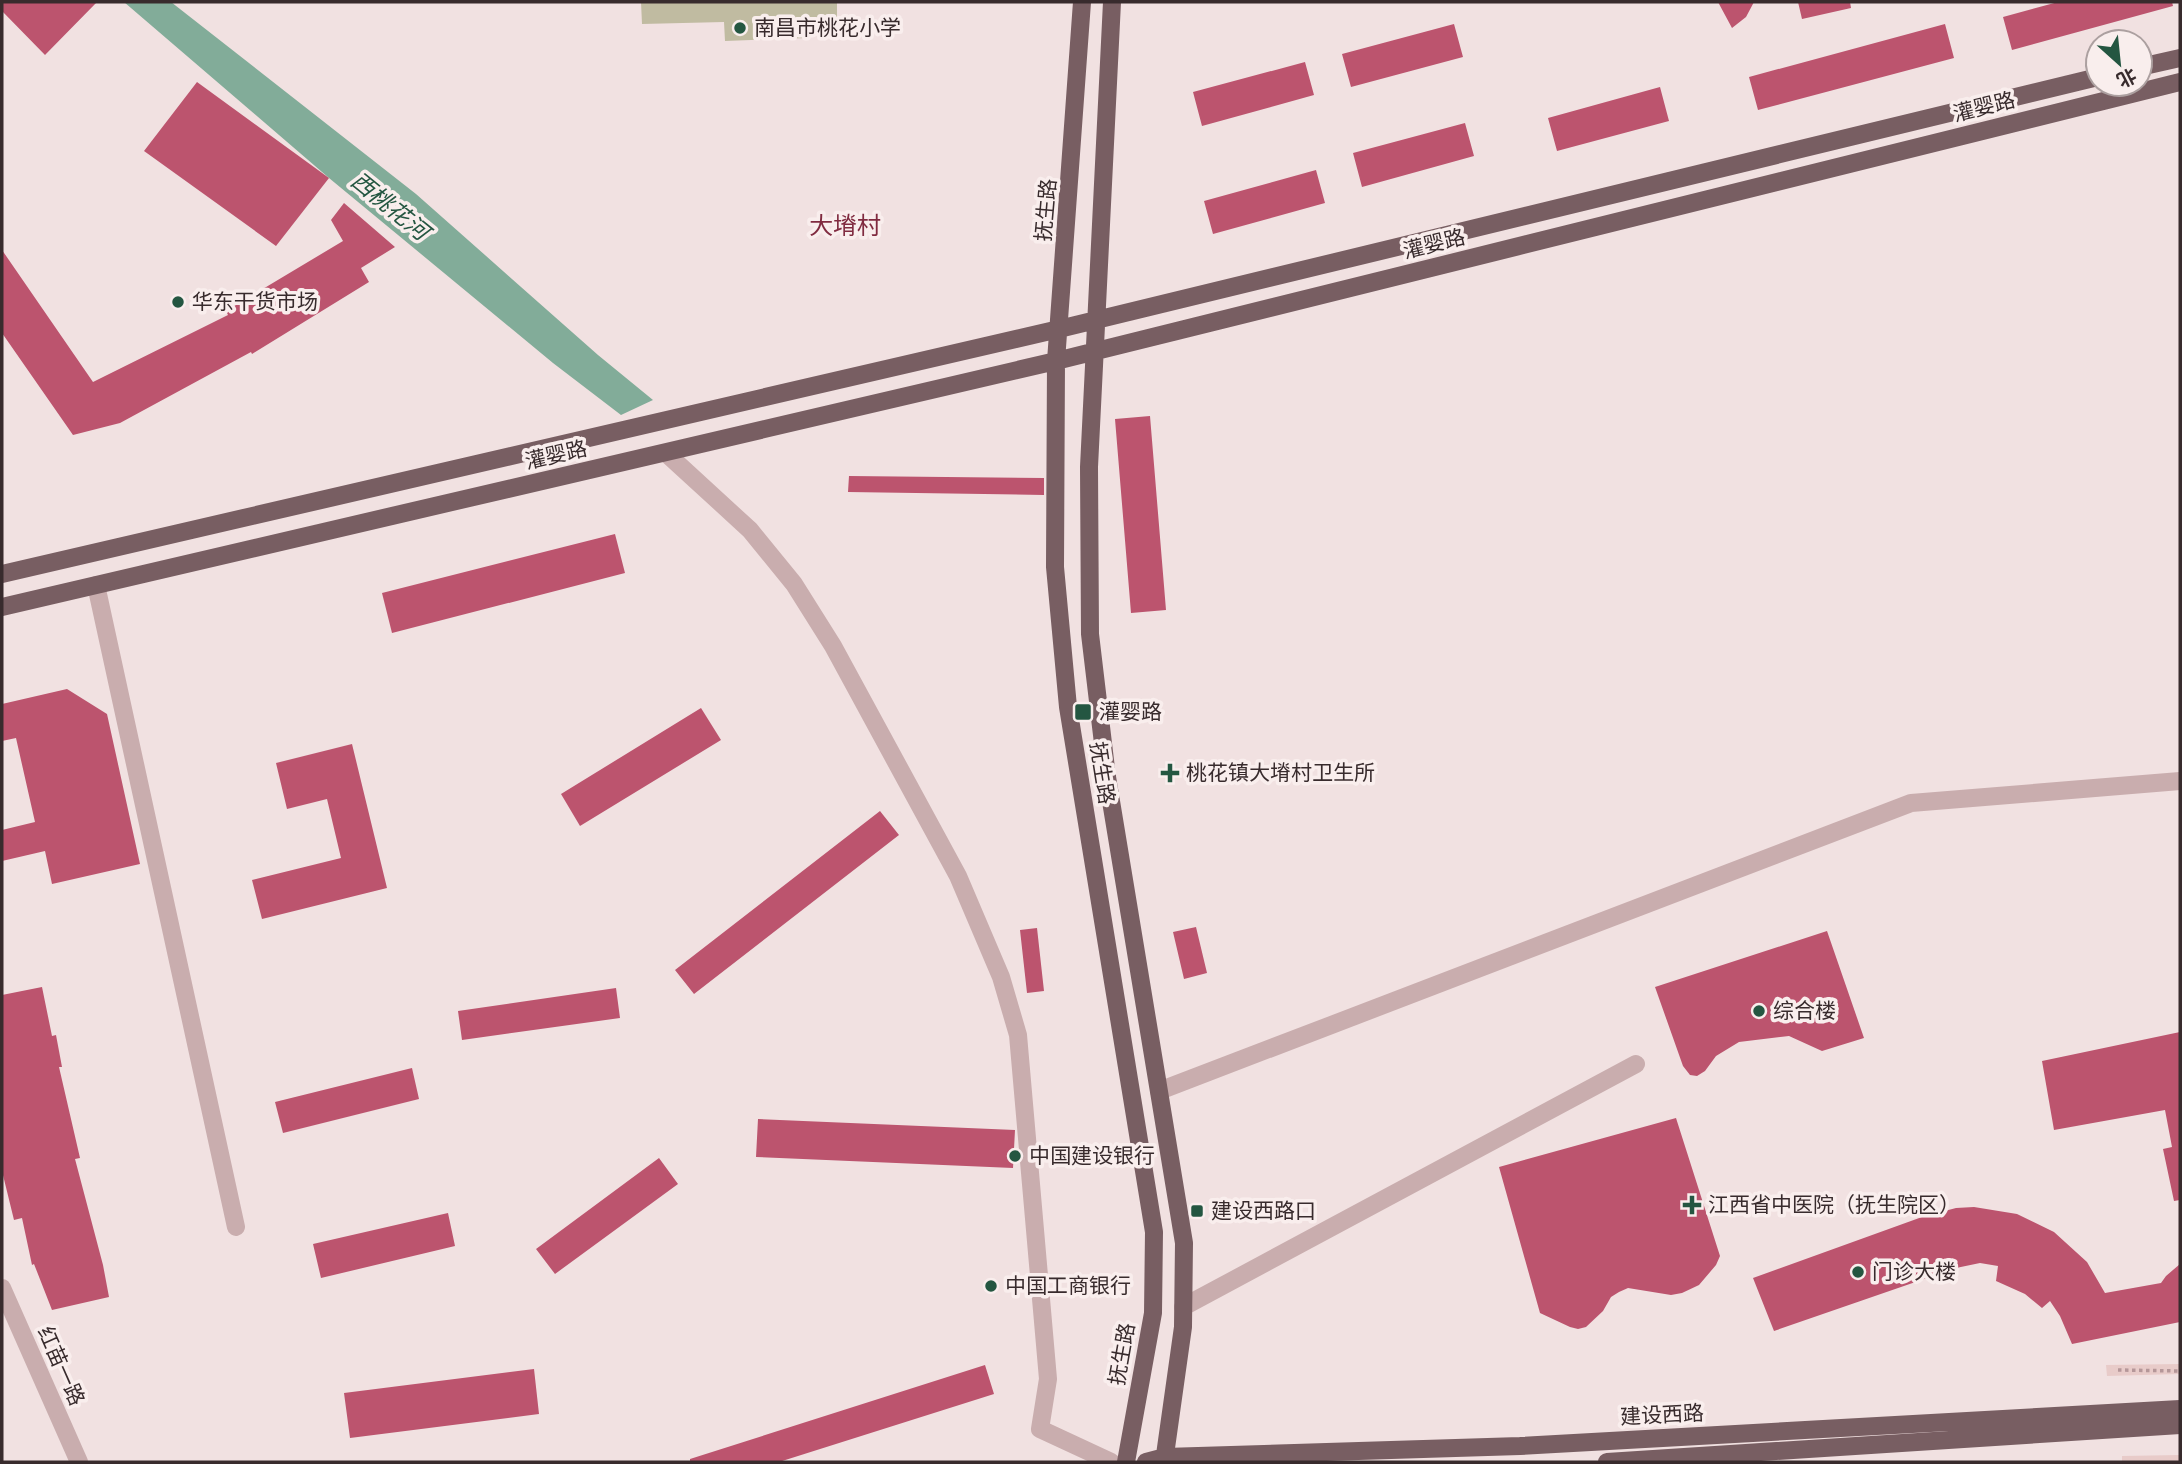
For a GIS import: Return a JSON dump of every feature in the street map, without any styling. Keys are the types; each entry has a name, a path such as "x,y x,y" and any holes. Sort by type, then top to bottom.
{"main road":[{"name":"抚生路","path":"1082,2 1056,361 1055,567 1068,707 1154,1232 1153,1313 1126,1462"},
{"name":"抚生路","path":"1112,2 1089,467 1090,635 1107,777 1184,1243 1183,1327 1165,1459"},
{"path":"2154,64 2180,58"},
{"name":"灌婴路","path":"2,574 1059,329 2084,81"},
{"name":"灌婴路","path":"2,607 1094,352 2175,84"},
{"name":"建设西路","path":"1146,1462 1165,1459 1520,1446 2180,1409"},
{"name":"建设西路","path":"1606,1462 2180,1425"}],"street":[{"path":"666,453 750,530 794,584 833,646 958,876 1000,977 1018,1035 1048,1379 1040,1429 1111,1462"},
{"path":"96,585 236,1227"},
{"path":"1159,1091 1911,803 2180,782"},
{"path":"1183,1307 1636,1064"},
{"name":"红苗一路","path":"2,1288 79,1462"}],"path":[{"path":"2118,1370 2180,1371"}],"shaded area":[{"path":"641,2 837,2 837,26 806,38 725,41 724,22 642,24"},
{"path":"2180,1364 2180,1374 2107,1376 2106,1365"},
{"path":"2180,1455 2180,1462 2122,1462 2122,1456"}],"water":[{"name":"西桃花河","path":"124,2 171,2 416,194 598,355 653,400 621,415 553,363 329,178"}],"building":[{"path":"2,2 97,2 45,55 2,11"},
{"path":"1718,2 1754,2 1746,17 1732,28"},
{"path":"1798,2 1850,2 1851,8 1802,19"},
{"path":"2058,2 2172,2 2173,6 2084,28 2084,30 2012,50 2003,17"},
{"path":"1454,24 1463,57 1351,87 1342,54"},
{"path":"1945,24 1954,58 1758,110 1749,77"},
{"path":"1305,62 1314,95 1202,126 1193,92"},
{"path":"197,82 329,178 276,246 144,151"},
{"path":"1660,87 1669,121 1557,151 1548,118"},
{"path":"1465,123 1474,156 1362,187 1353,153"},
{"path":"1316,170 1325,203 1213,234 1204,201"},
{"path":"344,203 395,247 361,268 369,282 252,354 251,352 120,423 73,435 2,333 2,250 93,382 228,315 226,311 343,241 331,220"},
{"path":"1150,416 1166,610 1131,613 1115,419"},
{"path":"849,476 1044,478 1044,495 848,492"},
{"path":"615,534 625,573 392,633 382,593"},
{"path":"67,689 107,714 140,864 52,884 45,851 2,861 2,830 35,822 16,738 2,741 2,704"},
{"path":"701,708 721,740 580,826 561,794"},
{"path":"352,744 387,888 262,919 252,880 341,858 327,799 287,809 276,763"},
{"path":"880,811 899,835 694,994 675,970"},
{"path":"1196,927 1207,973 1184,979 1173,932"},
{"path":"1037,928 1044,991 1027,993 1020,930"},
{"name":"综合楼","path":"1827,931 1864,1038 1822,1051 1789,1036 1739,1042 1716,1056 1705,1071 1697,1076 1690,1075 1683,1066 1655,987"},
{"path":"42,987 52,1036 56,1035 62,1067 59,1067 80,1158 75,1159 109,1297 52,1310 34,1264 32,1265 22,1218 14,1220 2,1171 2,995"},
{"path":"616,988 620,1018 462,1040 458,1011"},
{"path":"2180,1032 2180,1200 2174,1201 2163,1149 2172,1147 2165,1110 2054,1130 2042,1061"},
{"path":"412,1068 419,1099 283,1133 275,1102"},
{"path":"1676,1118 1720,1256 1716,1265 1699,1285 1682,1293 1671,1295 1628,1288 1619,1292 1611,1297 1603,1311 1586,1327 1570,1327 1540,1313 1499,1167"},
{"path":"758,1119 1015,1130 1013,1168 756,1157"},
{"path":"659,1158 678,1184 555,1274 536,1249"},
{"name":"门诊大楼","path":"1974,1207 2017,1214 2054,1232 2087,1262 2105,1293 2161,1283 2180,1264 2180,1322 2072,1344 2050,1301 2042,1308 2025,1294 1996,1281 1998,1266 1980,1263 1956,1268 1774,1331 1753,1278 1922,1217 1956,1208"},
{"path":"448,1213 455,1246 321,1278 313,1244"},
{"path":"985,1365 994,1394 779,1462 690,1462 690,1459"},
{"path":"534,1369 539,1414 350,1438 344,1393"}],"place":[{"name":"南昌市桃花小学","path":"740,28"},
{"name":"华东干货市场","path":"178,302"},
{"name":"灌婴路","path":"1083,712"},
{"name":"桃花镇大塉村卫生所","path":"1170,773"},
{"name":"综合楼","path":"1759,1011"},
{"name":"中国建设银行","path":"1015,1156"},
{"name":"江西省中医院（抚生院区）","path":"1692,1205"},
{"name":"建设西路口","path":"1197,1211"},
{"name":"门诊大楼","path":"1858,1272"},
{"name":"中国工商银行","path":"991,1286"}],"district":[{"name":"大塉村","path":"845,226"}]}
